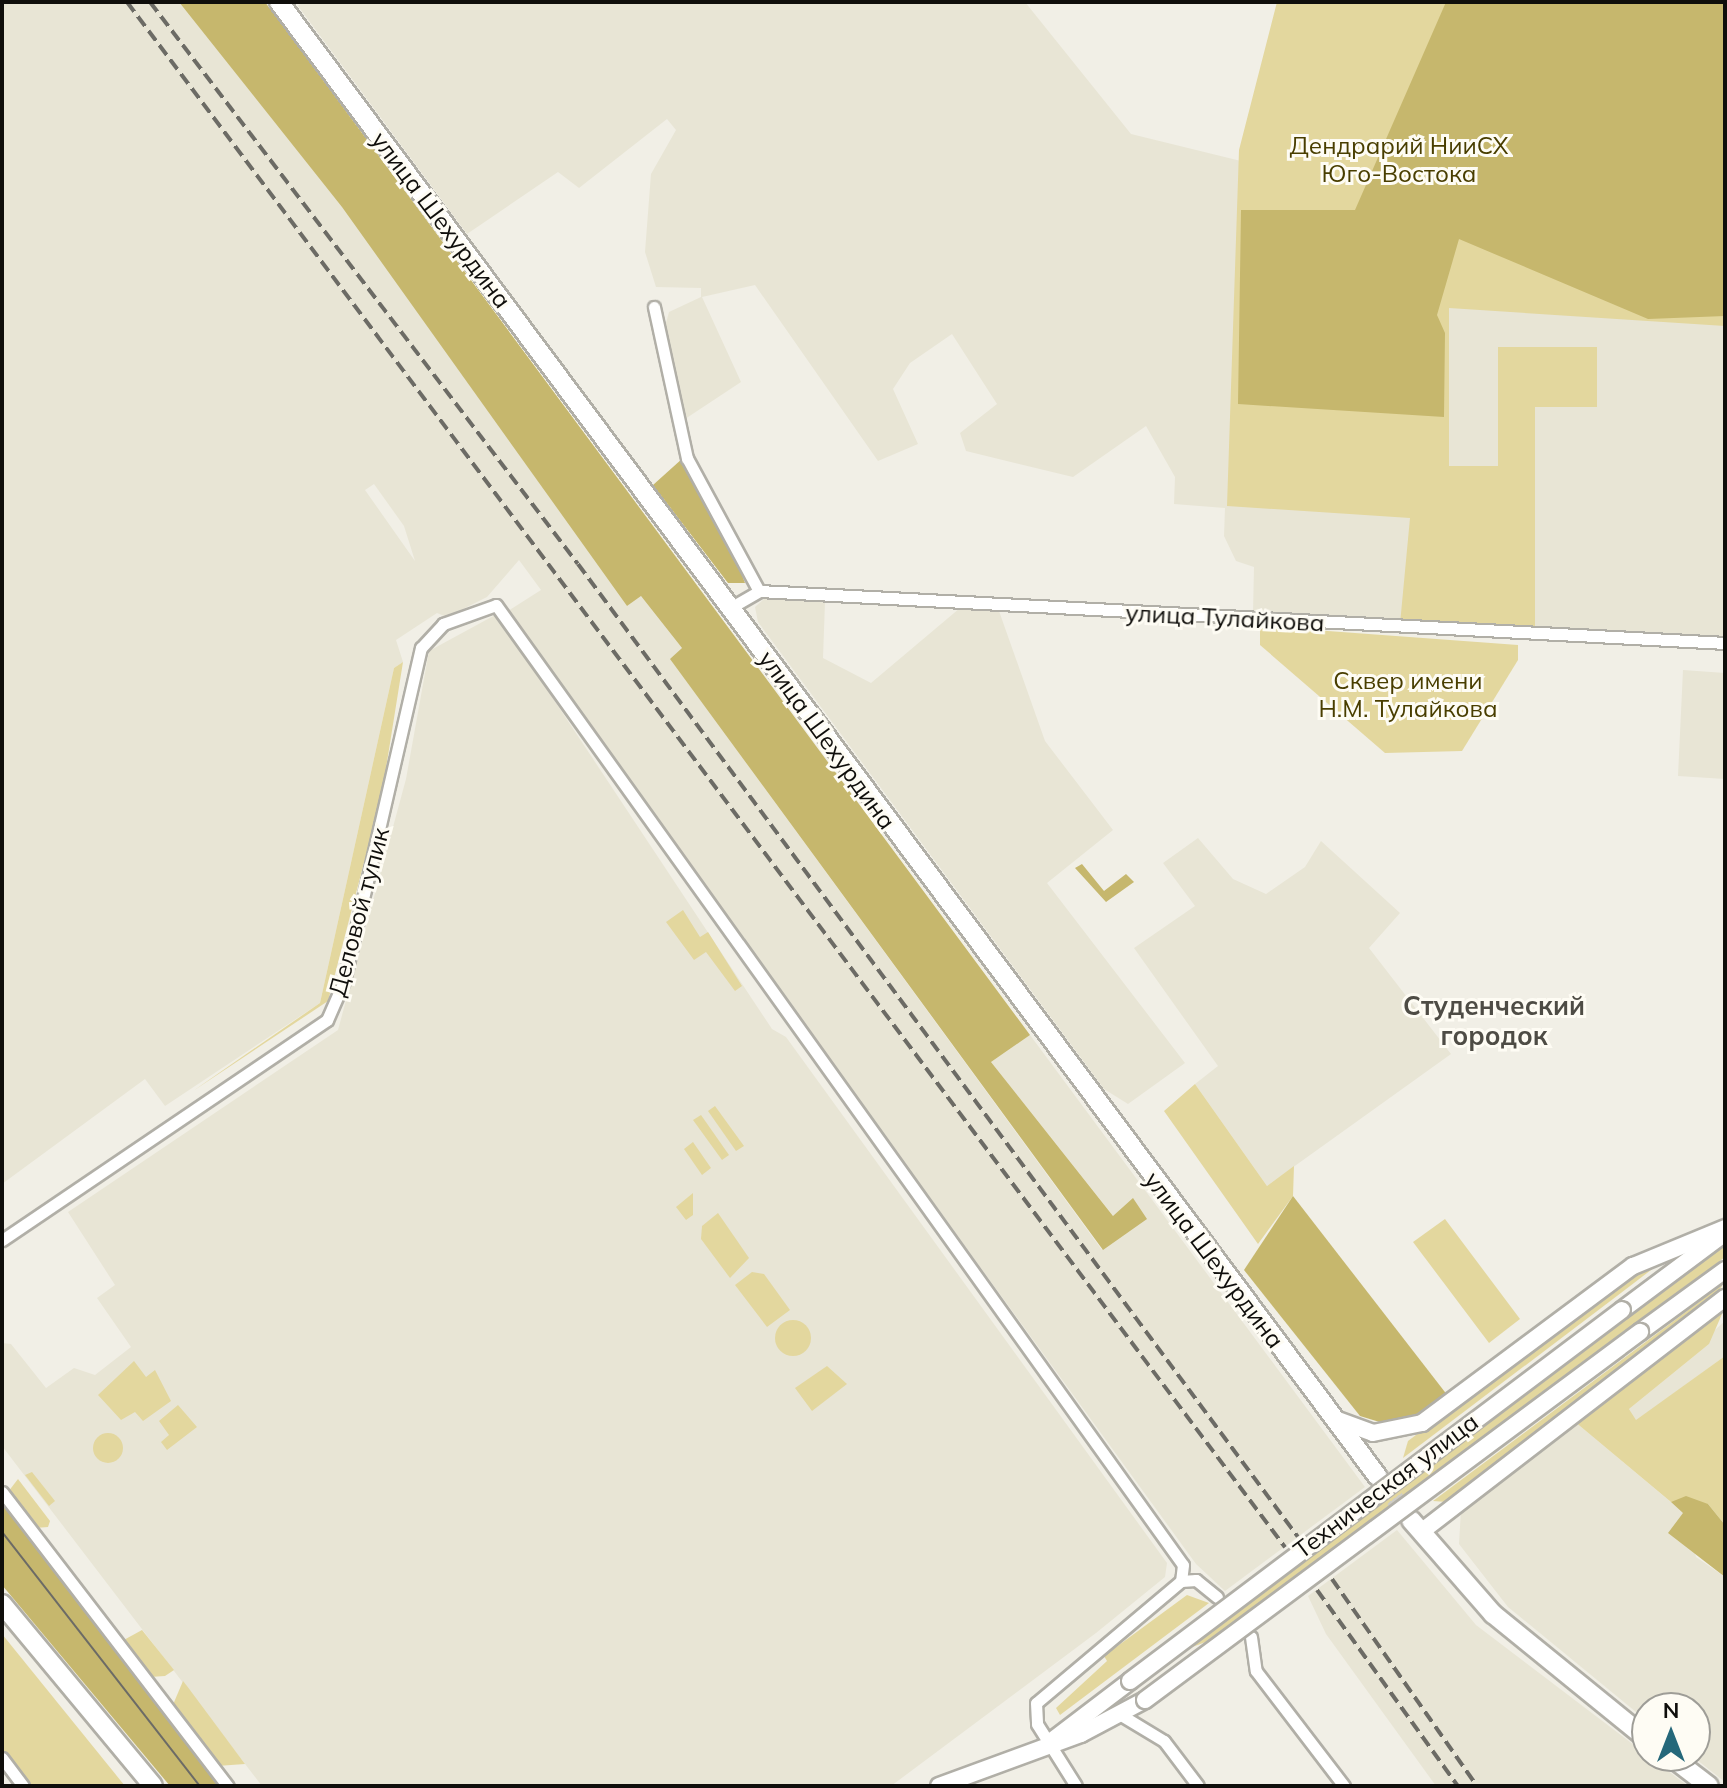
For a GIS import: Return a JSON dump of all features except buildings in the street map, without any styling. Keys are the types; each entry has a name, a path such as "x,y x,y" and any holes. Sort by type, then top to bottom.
{"main road":[{"name":"улица Шехурдина","path":"279,2 1378,1477"},
{"path":"1334,1419 1373,1433 1422,1423 1633,1266 1725,1230"},
{"name":"Техническая улица","path":"1049,1743 1725,1230"},
{"name":"Техническая улица","path":"939,1786 1121,1715 1145,1700 1725,1270"},
{"path":"1631,1726 1493,1614 1416,1526 1725,1298"},
{"path":"2,1604 153,1786"},
{"path":"1691,1772 1709,1786"}],"street":[{"path":"654,307 690,465 759,591 730,608"},
{"name":"улица Тулайкова","path":"759,591 1725,643"},
{"name":"Деловой тупик","path":"2,1240 327,1020 344,981 421,648 443,624 496,605 1183,1565 1181,1581"},
{"path":"2,1492 228,1786"},
{"path":"1076,1786 1037,1724 1036,1703 1181,1581 1196,1580 1217,1597"},
{"path":"1251,1637 1256,1671 1344,1786"},
{"path":"1121,1715 1164,1741 1198,1786"},
{"path":"2,1758 23,1786"}],"shaded area":[{"path":"2,2 179,2 342,206 627,606 641,596 682,648 671,660 1102,1250 1114,1217 991,1062 1030,1035 1365,1487 1225,1591 1196,1564 505,613 541,590 519,560 487,597 447,617 437,613 396,640 403,662 394,668 320,1003 165,1106 145,1079 2,1184","holes":["374,484 404,526 415,561 365,490"]},
{"path":"303,2 1025,2 1131,134 1245,162 1445,333 1458,238 1725,316 1725,638 1253,613 1254,567 1236,561 1224,536 1225,508 1174,504 1175,477 1146,426 1073,477 966,451 960,433 997,404 952,334 910,363 893,389 918,444 878,461 755,285 702,297 741,382 682,421 663,334 669,312 701,297 701,288 656,287 645,252 651,174 676,130 667,119 579,188 558,172 467,234 298,6"},
{"path":"765,598 825,602 823,658 871,683 960,608 999,611 1045,741 1113,830 1047,883 1185,1063 1128,1104 1104,1089 758,622 755,607"},
{"path":"497,614 772,1029 786,1037 1167,1563 1165,1577 1096,1633 891,1786 262,1786 2,1446 2,1343 11,1344 46,1388 74,1368 95,1375 131,1347 97,1298 115,1285 68,1212 338,1030 406,779 429,651"},
{"path":"1683,670 1725,673 1725,779 1678,776"},
{"path":"1198,838 1233,879 1266,894 1305,867 1321,841 1400,913 1369,948 1451,1054 1267,1186 1195,1084 1218,1066 1134,948 1195,906 1163,863"},
{"path":"1725,1321 1725,1356 1636,1421 1629,1409 1709,1344 1707,1337"},
{"path":"1574,1421 1684,1513 1696,1557 1725,1577 1725,1782 1711,1771 1711,1692 1631,1692 1631,1708 1508,1607 1459,1544 1461,1510"},
{"path":"1397,1530 1476,1625 1631,1743 1631,1772 1670,1772 1688,1786 1436,1786 1326,1634 1308,1596"}],"green space":[{"path":"179,2 265,2 1030,1035 991,1062 1113,1216 1133,1198 1147,1219 1103,1250 670,659 682,648 641,596 627,606 342,207"},
{"name":"Дендрарий НииСХ Юго-Востока","path":"1277,2 1725,2 1725,326 1449,308 1449,466 1498,466 1498,347 1597,347 1597,407 1535,407 1535,628 1400,624 1410,518 1227,506 1239,150"},
{"path":"1446,2 1725,2 1725,316 1648,319 1459,239 1437,315 1445,333 1444,417 1238,404 1241,210 1355,210"},
{"path":"683,458 720,516 745,583 728,583 653,485"},
{"name":"Сквер имени Н.М. Тулайкова","path":"1260,626 1518,645 1518,660 1462,751 1385,753 1260,645"},
{"path":"403,662 382,793 328,1001 193,1091 320,1003 394,668"},
{"path":"1082,864 1104,891 1126,874 1134,882 1106,902 1075,868"},
{"path":"683,910 700,937 708,932 742,986 735,991 706,952 694,960 666,922"},
{"path":"1195,1084 1267,1186 1294,1166 1293,1196 1258,1244 1164,1111"},
{"path":"715,1106 744,1146 736,1151 708,1111"},
{"path":"701,1115 729,1155 722,1160 693,1120"},
{"path":"693,1142 711,1168 702,1175 684,1149"},
{"path":"693,1193 693,1215 686,1220 676,1207"},
{"path":"1293,1196 1448,1396 1421,1418 1386,1424 1360,1416 1244,1270"},
{"path":"718,1213 749,1258 730,1278 701,1239 702,1226"},
{"path":"1445,1219 1520,1319 1489,1343 1413,1242"},
{"path":"1725,1240 1725,1257 1635,1326 1219,1637 1187,1649"},
{"path":"1672,1254 1403,1458 1408,1441 1634,1270"},
{"path":"752,1272 764,1274 790,1310 767,1327 735,1285"},
{"path":"1723,1284 1715,1298 1447,1502 1433,1501"},
{"path":"1725,1307 1709,1344 1629,1409 1636,1420 1725,1356 1725,1525 1708,1504 1671,1502 1574,1421"},
{"path":"793,1320 806,1325 811,1338 806,1351 793,1356 780,1351 775,1338 780,1325"},
{"path":"134,1361 146,1377 155,1370 171,1401 143,1421 135,1412 121,1420 98,1395"},
{"path":"827,1366 847,1384 812,1411 795,1388"},
{"path":"178,1405 197,1427 167,1450 161,1442 169,1435 159,1421"},
{"path":"108,1433 114,1434 122,1442 122,1454 114,1462 108,1463 102,1462 94,1454 93,1448 94,1442 102,1434"},
{"path":"32,1472 55,1501 49,1506 25,1475"},
{"path":"18,1479 50,1521 48,1527 35,1528 8,1492"},
{"path":"1686,1496 1708,1504 1725,1525 1725,1577 1668,1533 1683,1513 1671,1502"},
{"path":"2,1499 219,1786 170,1786 2,1585"},
{"path":"1187,1595 1209,1603 1060,1715 1056,1708 1107,1661 1104,1656"},
{"path":"142,1630 174,1670 165,1676 150,1677 122,1641"},
{"path":"2,1634 125,1786 29,1786 2,1749"},
{"path":"183,1681 245,1764 217,1766 172,1707"}],"tunnel":[{"path":"1378,1477 1411,1520"}],"tram line":[{"path":"2,1532 200,1786"}],"railway":[{"path":"127,2 1285,1547"},
{"path":"150,2 578,564 1298,1537"},
{"path":"1332,1579 1477,1786"},
{"path":"1317,1590 1458,1786"}],"district":[{"name":"Студенческий городок","path":"1494,1021"}]}
